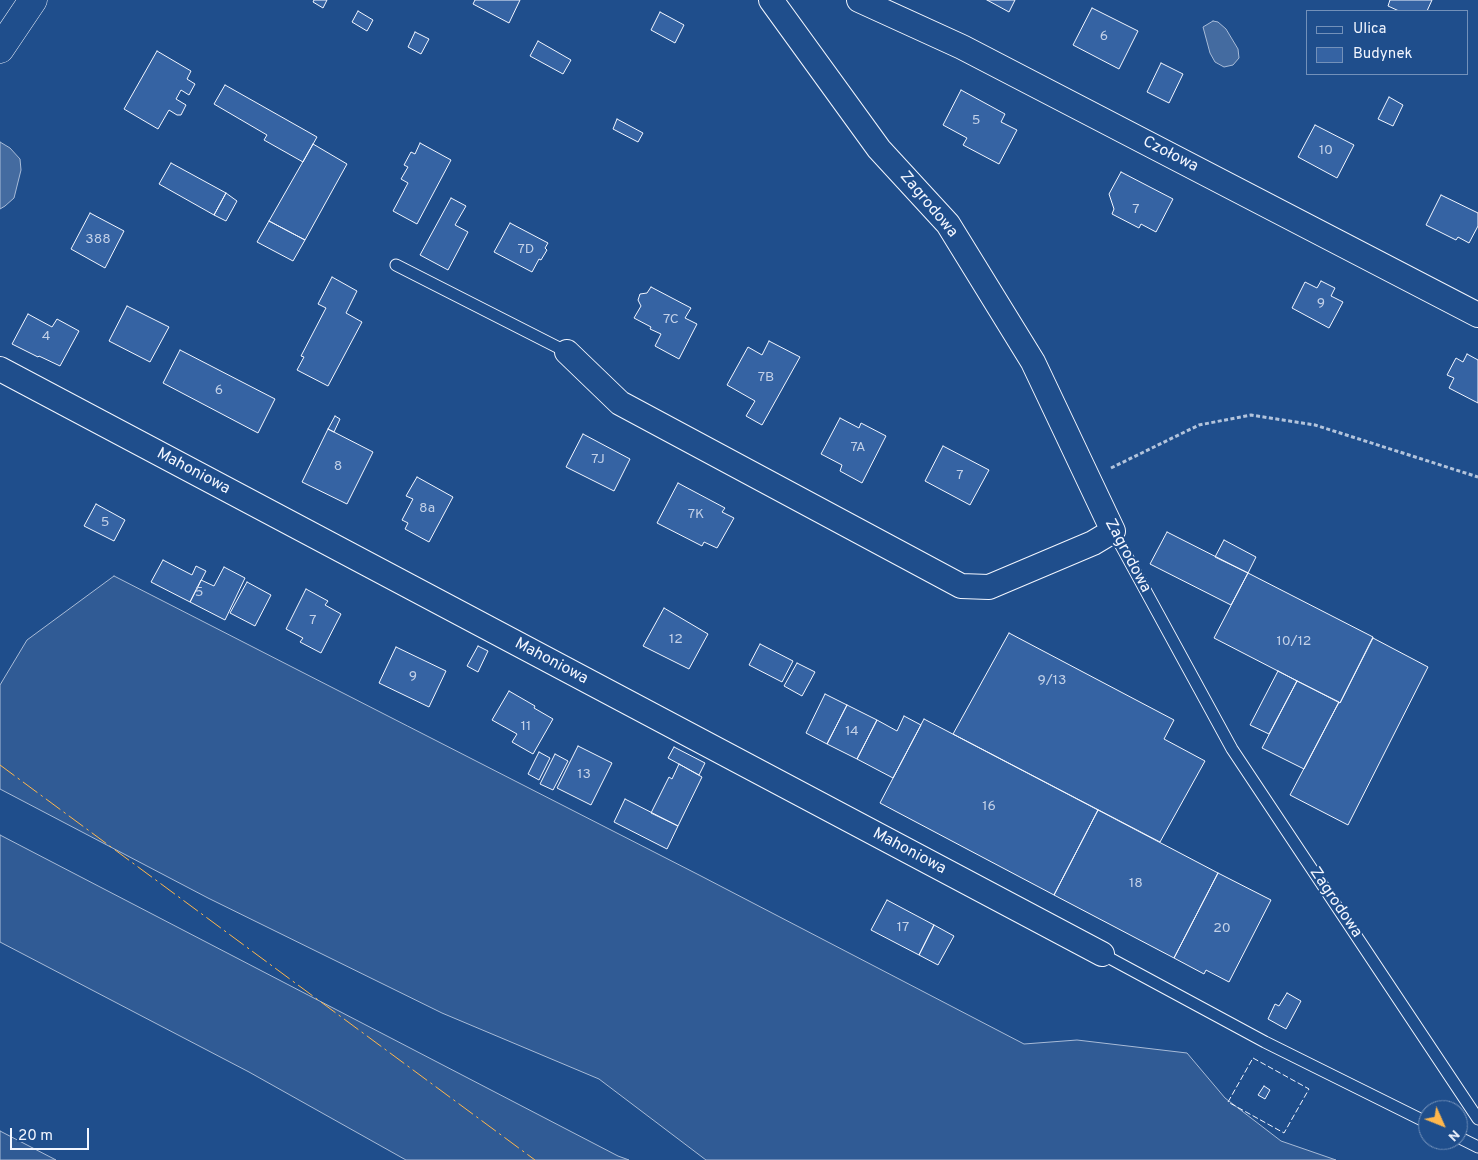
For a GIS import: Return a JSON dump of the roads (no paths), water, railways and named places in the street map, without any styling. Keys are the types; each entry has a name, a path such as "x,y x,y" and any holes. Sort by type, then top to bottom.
{"street":[{"path":"0,49 32,0"},
{"name":"Zagrodowa","path":"770,0 879,149 948,224 1033,362 1113,531"},
{"name":"Czołowa","path":"859,0 962,47 1478,315"},
{"path":"567,352 620,403 961,586 989,587 1093,543 1113,531"},
{"name":"Mahoniowa","path":"0,370 1102,954"}],"lane":[{"path":"396,264 567,352"},
{"name":"Zagrodowa","path":"1113,531 1232,748 1478,1119"},
{"path":"1102,954 1265,1042 1418,1117"}]}
